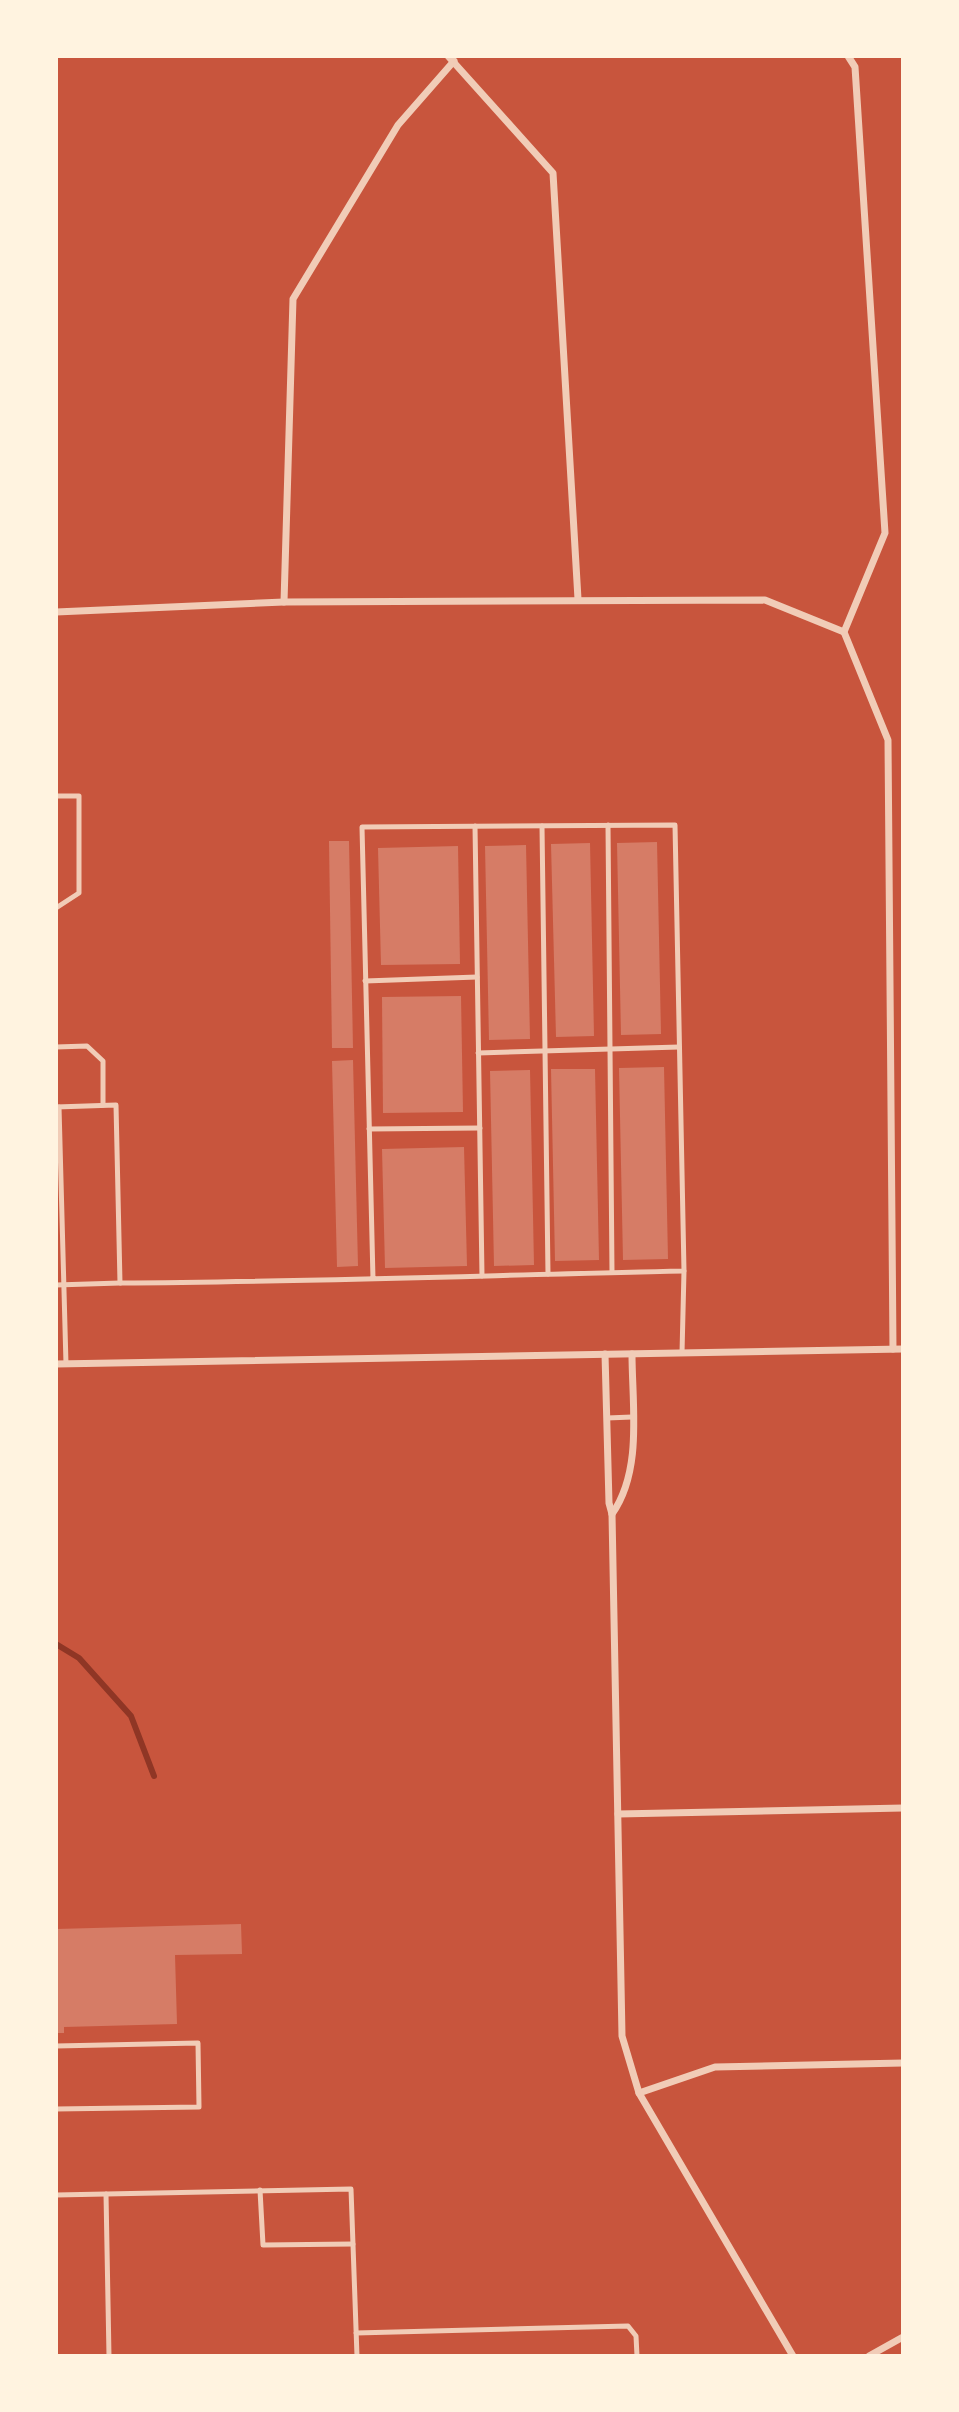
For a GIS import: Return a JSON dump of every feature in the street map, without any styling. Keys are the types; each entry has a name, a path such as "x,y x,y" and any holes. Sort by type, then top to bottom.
{"street":[{"path":"848,56 856,67 885,533 844,632 888,740 893,1349"},
{"path":"284,602 293,299 398,125 451,59 553,173 578,599"},
{"path":"56,612 284,602 765,600 844,632"},
{"path":"56,1364 903,1349"},
{"path":"605,1354 609,1503 612,1514 621,2036 639,2093 793,2356"},
{"path":"612,1514 621,1502 633,1453 632,1354"},
{"path":"618,1814 903,1808"},
{"path":"639,2093 715,2067 903,2063"},
{"path":"869,2356 903,2337"}],"lane":[{"path":"56,796 79,796 79,893 56,908"},
{"path":"608,825 612,1272"},
{"path":"373,1279 362,827 675,825 684,1270 682,1353"},
{"path":"475,826 482,1276"},
{"path":"542,826 548,1274"},
{"path":"365,981 477,977"},
{"path":"56,1047 88,1046 103,1061 103,1105"},
{"path":"478,1053 679,1047"},
{"path":"66,1364 58,1107 116,1105 120,1283"},
{"path":"369,1129 480,1128"},
{"path":"56,1286 684,1270"},
{"path":"607,1418 632,1417"},
{"path":"56,2046 198,2043 199,2106 56,2109"},
{"path":"56,2195 351,2189 357,2356"},
{"path":"260,2190 263,2245 353,2244"},
{"path":"106,2194 109,2356"},
{"path":"356,2333 628,2326 636,2336 636,2356"}],"building":[{"path":"329,841 349,841 353,1048 332,1048"},
{"path":"657,842 661,1034 621,1035 617,843"},
{"path":"590,843 594,1036 556,1037 551,844"},
{"path":"526,845 530,1039 489,1040 485,846"},
{"path":"458,846 460,964 381,965 378,848"},
{"path":"461,996 463,1112 383,1113 382,997"},
{"path":"353,1060 358,1266 337,1267 332,1061"},
{"path":"664,1067 668,1259 623,1260 619,1068"},
{"path":"551,1069 595,1069 599,1260 555,1261"},
{"path":"530,1070 534,1265 494,1266 490,1071"},
{"path":"464,1147 467,1266 385,1268 382,1149"},
{"path":"241,1924 242,1954 175,1955 177,2024 64,2027 64,2033 56,2033 56,1929"}],"waterway":[{"path":"56,1644 79,1658 131,1716 154,1776"}]}
